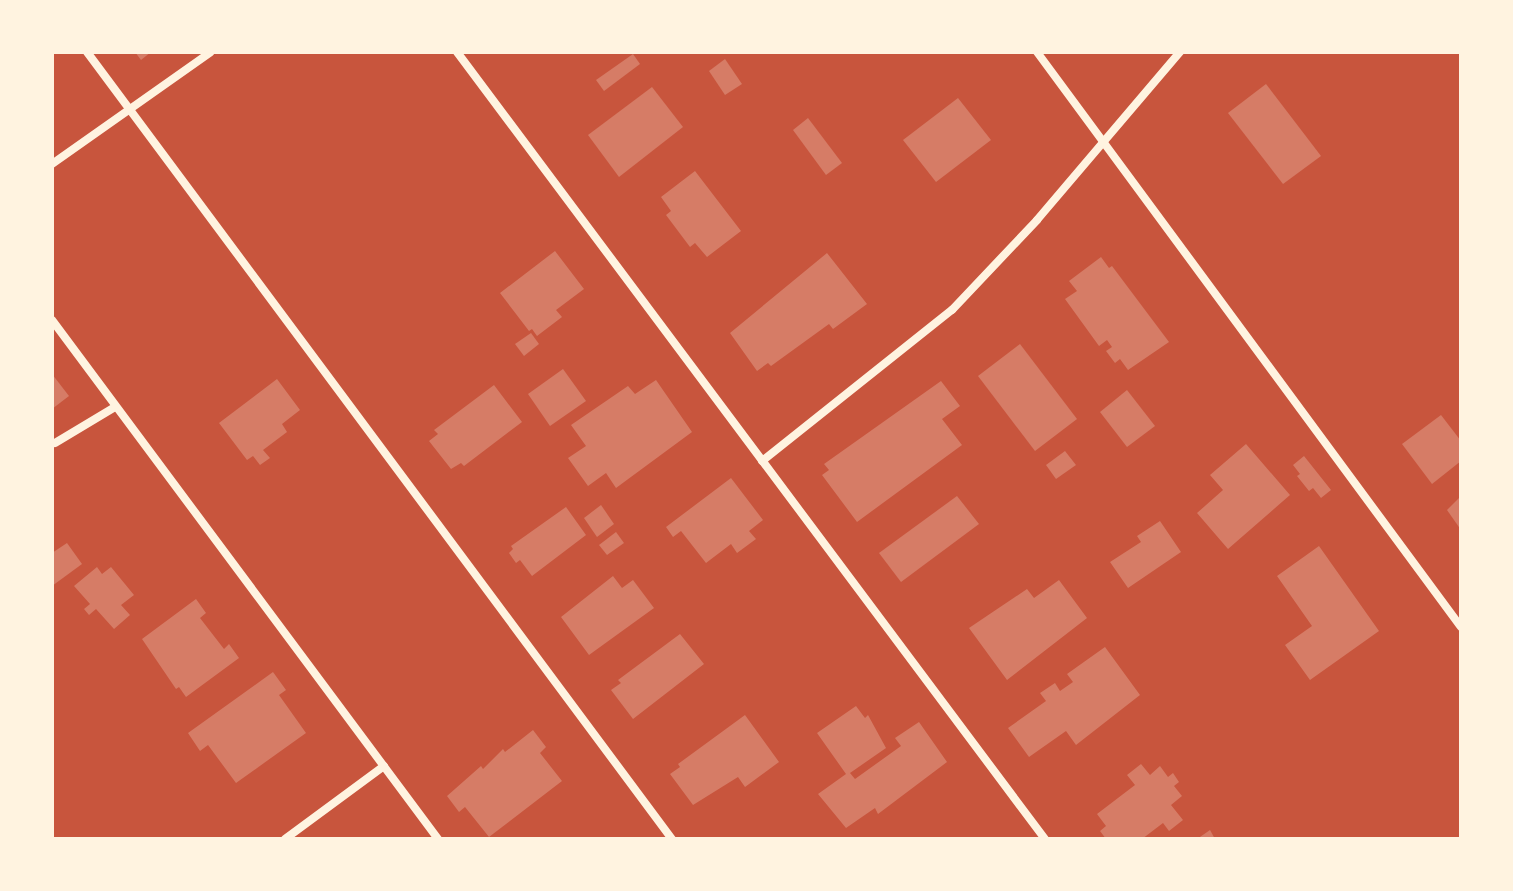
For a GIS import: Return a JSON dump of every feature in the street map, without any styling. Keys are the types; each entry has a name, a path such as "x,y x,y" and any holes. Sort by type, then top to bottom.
{"street":[{"path":"87,52 672,839"},
{"path":"52,164 211,52"},
{"path":"457,52 1045,839"},
{"path":"1037,52 1461,627"},
{"path":"762,461 952,310 1037,220 1102,139 1180,52"},
{"path":"52,320 438,839"},
{"path":"55,443 115,407"},
{"path":"285,839 384,766"}],"building":[{"path":"135,52 151,52 141,60"},
{"path":"633,54 640,64 604,91 596,80"},
{"path":"725,59 742,84 725,95 709,71"},
{"path":"1266,84 1321,156 1283,184 1228,113"},
{"path":"652,87 683,127 619,177 588,135"},
{"path":"958,98 991,140 936,182 903,140"},
{"path":"808,118 842,163 826,175 793,130"},
{"path":"695,171 741,231 707,257 695,243 690,247 666,215 671,211 661,197"},
{"path":"555,251 584,289 556,310 562,317 537,336 532,329 529,331 500,293"},
{"path":"827,253 867,304 833,329 829,324 771,366 768,363 757,371 730,333"},
{"path":"1101,257 1109,268 1112,266 1169,342 1128,370 1120,359 1115,363 1106,351 1112,347 1107,340 1099,346 1065,299 1077,291 1069,281"},
{"path":"531,333 539,344 524,356 515,344"},
{"path":"1020,344 1077,419 1035,451 978,376"},
{"path":"563,369 586,401 550,426 528,394"},
{"path":"52,374 69,396 52,409"},
{"path":"277,379 300,410 282,424 287,432 263,450 270,458 260,465 253,456 247,460 219,423"},
{"path":"656,380 692,432 616,488 606,473 588,486 568,458 586,446 571,425 628,386 635,394"},
{"path":"941,381 960,406 942,419 962,445 857,522 822,475 829,470 824,464"},
{"path":"494,385 522,422 464,466 461,463 451,469 429,441 438,434 434,430"},
{"path":"1127,390 1155,426 1127,447 1100,412"},
{"path":"1441,415 1461,441 1461,461 1432,484 1402,444"},
{"path":"1246,444 1290,495 1228,549 1197,513 1223,490 1210,475"},
{"path":"1065,451 1076,465 1056,479 1046,465"},
{"path":"1304,456 1331,490 1321,498 1313,488 1309,491 1297,476 1300,474 1293,465"},
{"path":"731,478 763,520 749,531 756,539 737,553 731,544 706,563 681,531 673,537 666,527"},
{"path":"957,496 979,524 901,582 879,553"},
{"path":"1461,496 1461,530 1447,510"},
{"path":"601,505 614,524 597,537 584,518"},
{"path":"566,507 586,535 532,576 520,560 516,563 509,553 513,549 511,546"},
{"path":"1160,521 1181,552 1128,588 1110,562 1141,542 1137,536"},
{"path":"616,532 624,543 607,555 599,545"},
{"path":"67,543 82,564 52,586 52,553"},
{"path":"1319,546 1379,631 1310,680 1285,645 1312,626 1277,576"},
{"path":"97,567 102,574 111,567 134,595 121,605 130,615 114,629 96,609 89,615 84,609 90,604 74,586"},
{"path":"613,576 622,588 633,580 654,608 589,655 561,617"},
{"path":"1059,580 1087,618 1007,680 969,628 1027,589 1034,598"},
{"path":"196,599 206,613 200,618 224,649 229,644 239,658 186,697 179,687 176,689 142,639"},
{"path":"680,634 704,664 633,719 611,690 621,683 618,680"},
{"path":"1105,647 1140,695 1076,745 1066,731 1029,757 1008,728 1046,701 1040,693 1055,683 1060,691 1073,682 1067,674"},
{"path":"273,672 286,690 279,695 306,733 236,783 208,745 200,751 188,733"},
{"path":"856,706 865,718 868,715 886,748 850,773 855,779 901,746 895,738 919,722 947,762 878,814 875,808 846,828 818,794 846,774 817,733"},
{"path":"745,715 779,762 745,787 738,777 693,805 670,774 680,767 678,764"},
{"path":"533,730 546,747 540,753 562,781 489,837 465,807 459,812 447,796 481,766 483,769 503,749 505,752"},
{"path":"1141,764 1150,775 1160,766 1168,777 1173,773 1179,782 1174,786 1182,796 1171,805 1183,820 1169,831 1163,823 1142,839 1106,839 1100,831 1106,826 1097,814 1135,785 1127,775"},
{"path":"1210,830 1215,839 1197,839"}]}
